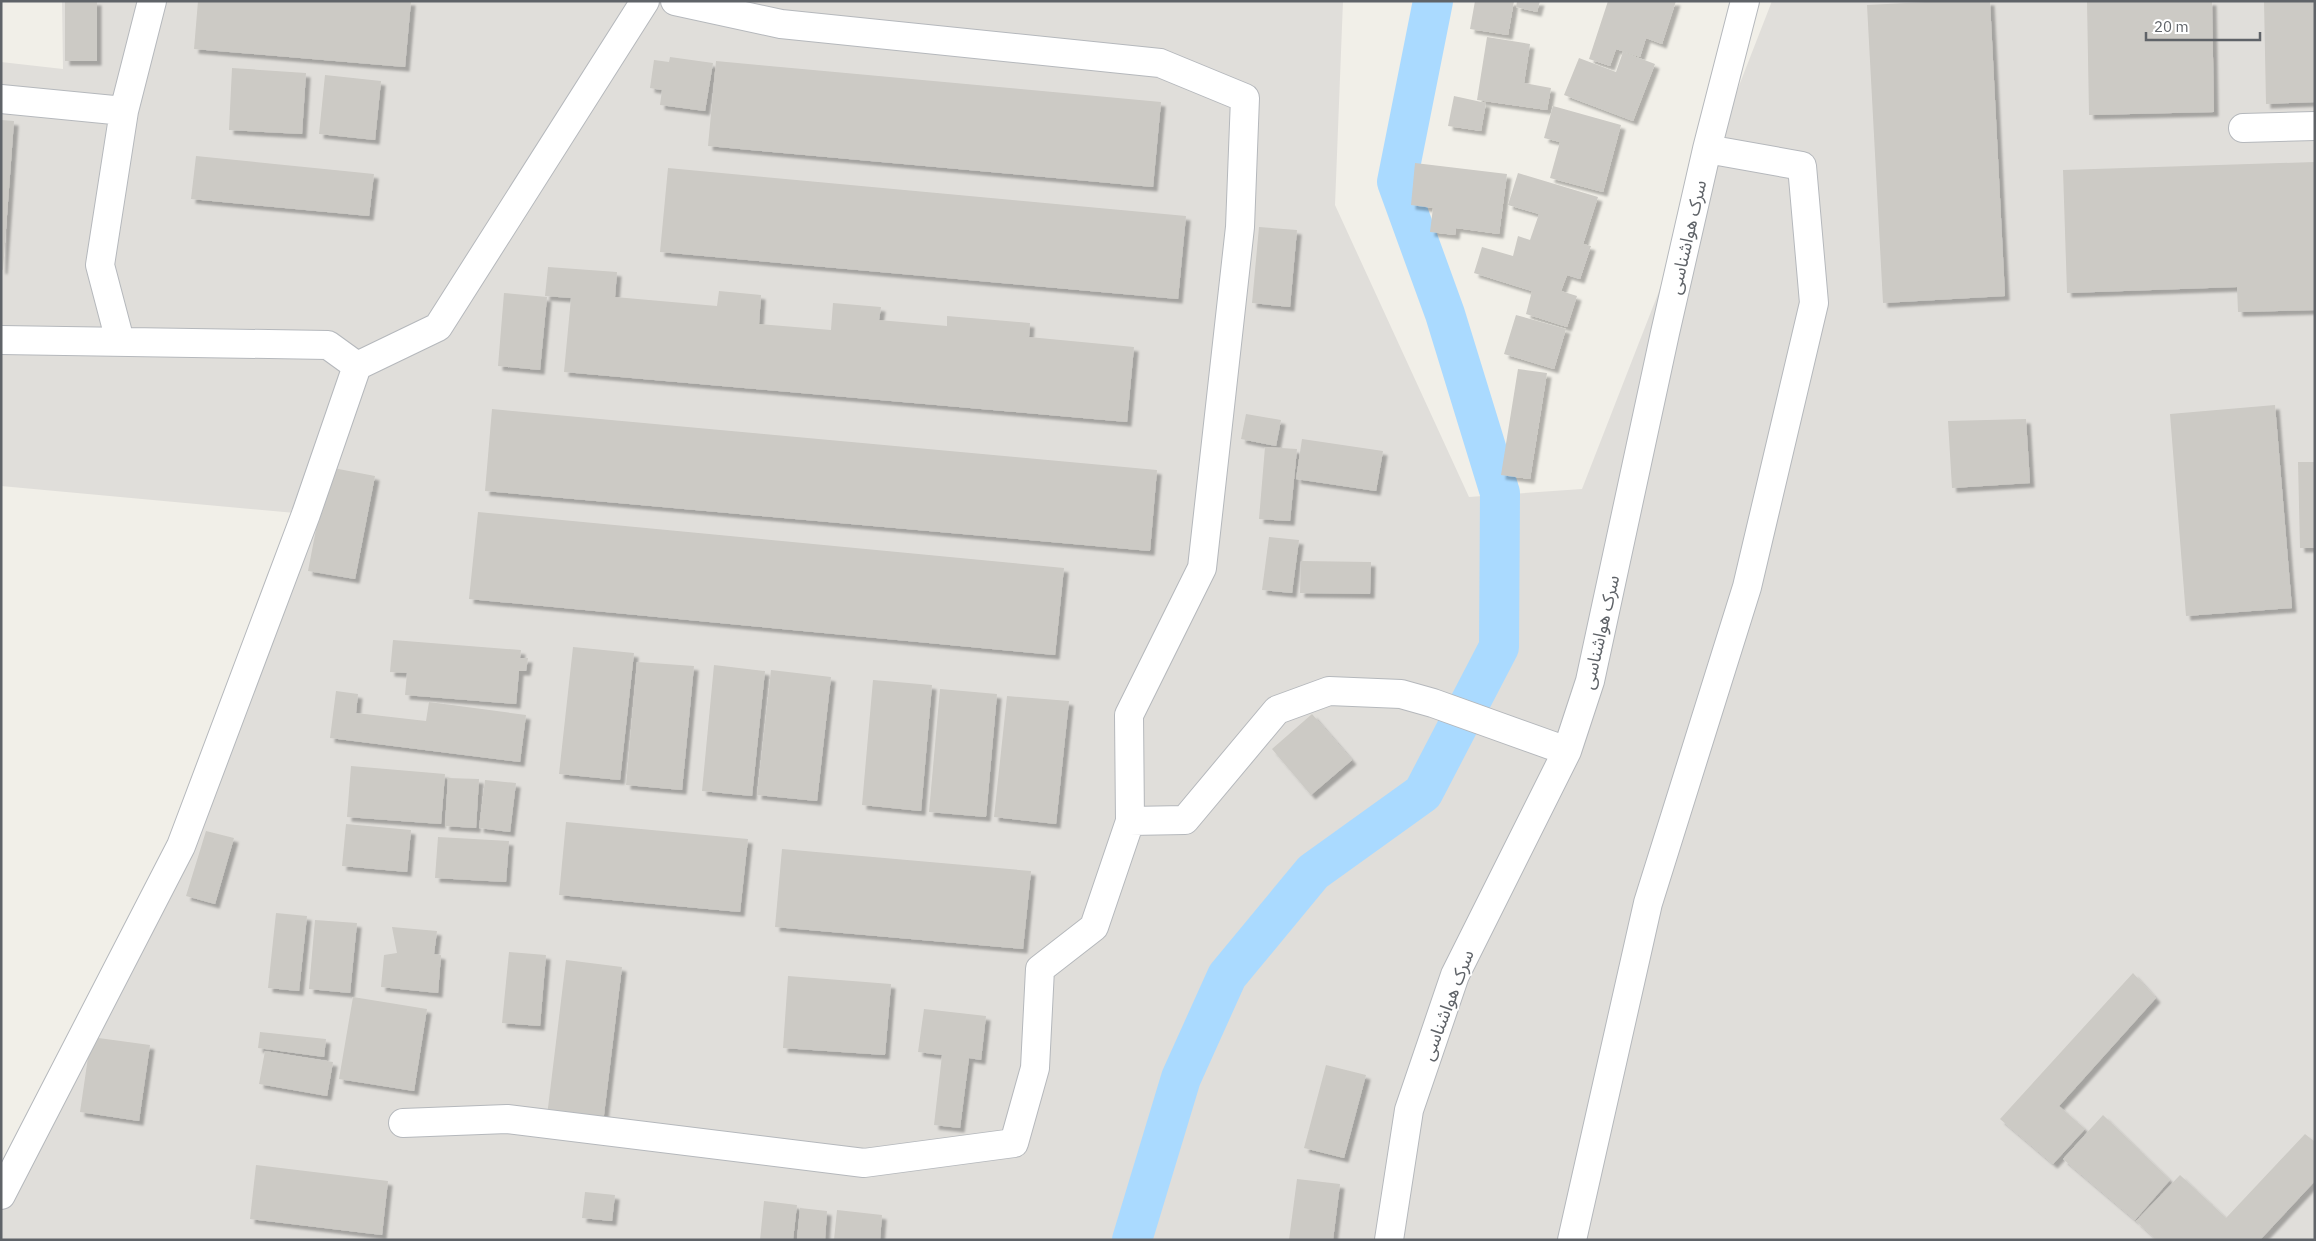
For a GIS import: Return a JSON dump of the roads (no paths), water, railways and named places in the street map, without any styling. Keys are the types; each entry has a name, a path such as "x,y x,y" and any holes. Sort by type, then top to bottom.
{"street":[{"path":"120,341 100,265 124,111 152,1"},
{"path":"1,1195 180,846 306,514 357,366 438,327 646,1"},
{"path":"403,1123 507,1119 864,1163 1014,1143 1035,1068 1040,969 1094,927 1130,821 1129,715 1202,568 1240,227 1245,98 1160,63 781,24 675,1"},
{"name":"سرک هواشناسی","path":"1389,1240 1409,1110 1454,975 1567,751 1590,681 1663,342 1707,150 1745,1"},
{"path":"1,99 124,111"},
{"path":"2243,128 2315,126"},
{"path":"1572,1240 1648,903 1747,587 1814,303 1802,166 1707,150"},
{"path":"1,340 328,345 357,366"},
{"path":"1130,821 1185,820 1277,710 1329,691 1401,694 1433,703 1567,751"}],"waterway":[{"path":"1132,1240 1181,1078 1227,976 1313,872 1423,793 1499,647 1500,493 1445,314 1397,182 1433,1"}]}
